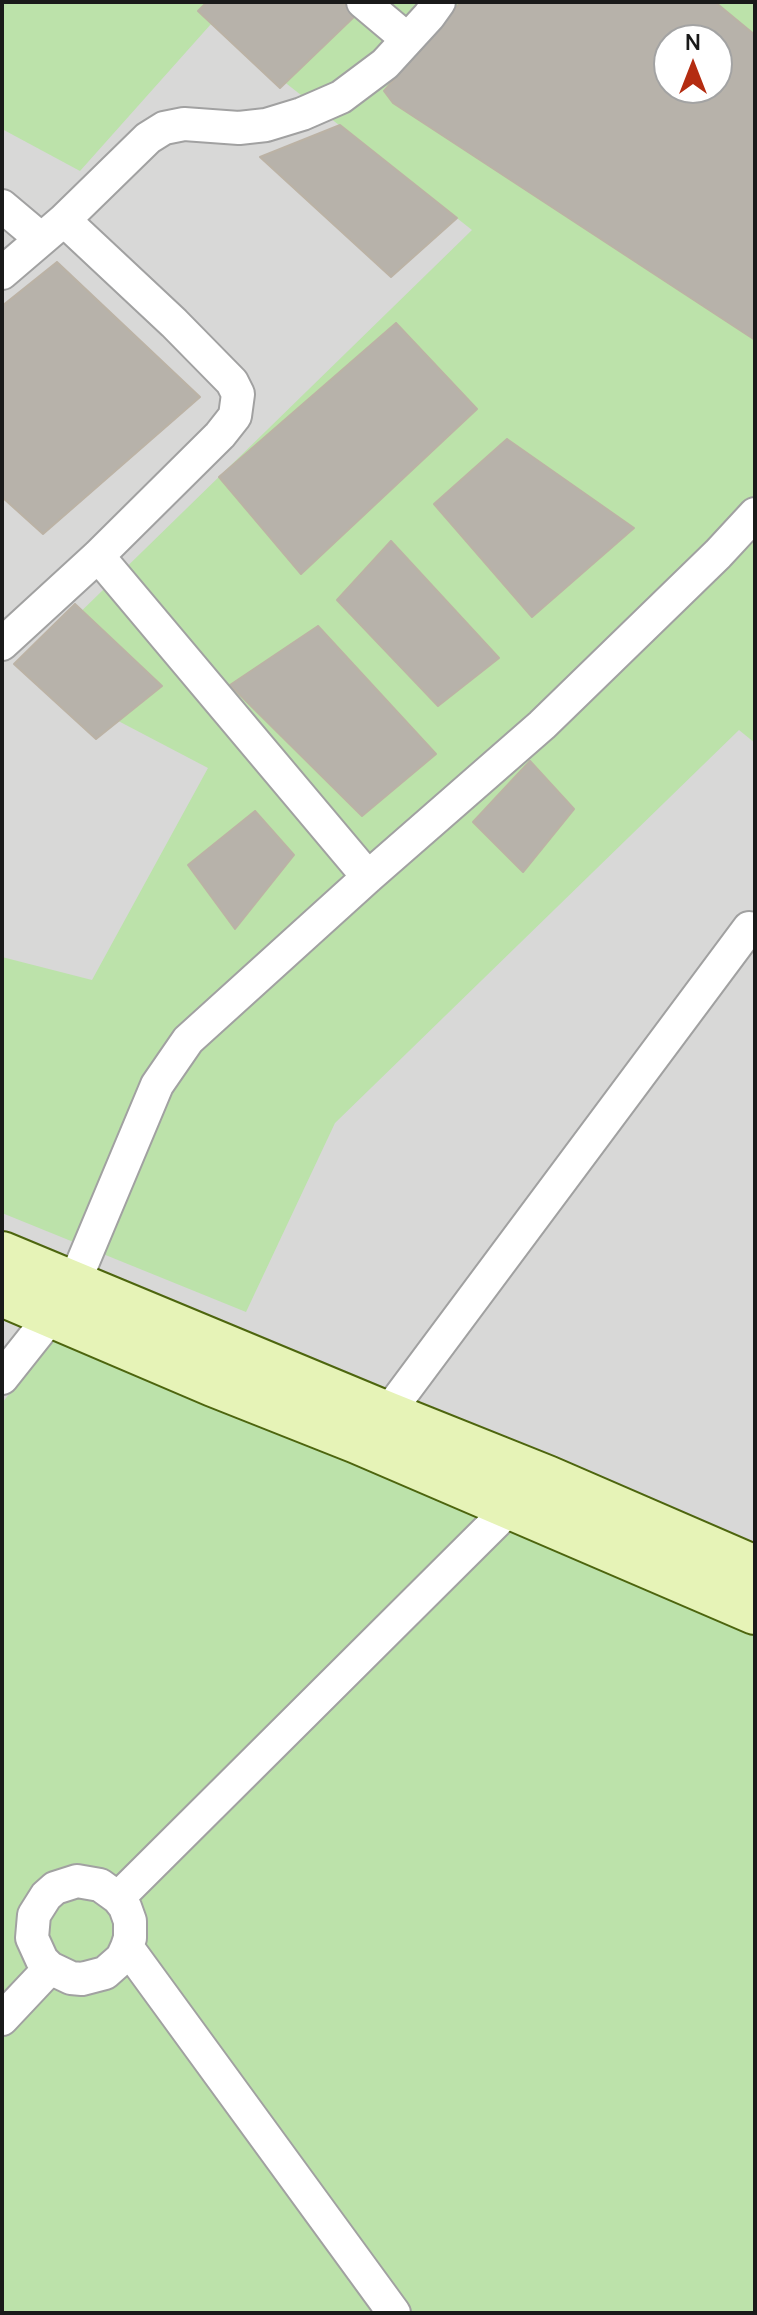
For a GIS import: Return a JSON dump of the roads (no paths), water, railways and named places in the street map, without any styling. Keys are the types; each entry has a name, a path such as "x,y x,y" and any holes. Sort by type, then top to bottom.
{"main road":[{"path":"2,1254 63,1299 213,1384 357,1441 755,1612"},
{"path":"2,1294 63,1299 387,1414 547,1478 755,1568"}],"street":[{"path":"363,2 407,39"},
{"path":"2,273 148,138 164,128 184,124 239,128 266,125 341,97 385,64 439,2"},
{"path":"2,206 52,229 174,323 232,382 238,394 235,416 220,435 98,556 2,644"},
{"path":"2,1378 63,1299 157,1085 188,1040 542,725 755,514"},
{"path":"98,556 368,877"},
{"path":"387,1414 749,928"},
{"path":"118,1898 511,1507"},
{"path":"77,1881 100,1885 125,1907 130,1921 127,1947 114,1967 105,1973 71,1978 50,1968 42,1960 32,1938 34,1915 55,1888 77,1881"},
{"path":"127,1947 394,2313"},
{"path":"2,2019 50,1968"}]}
